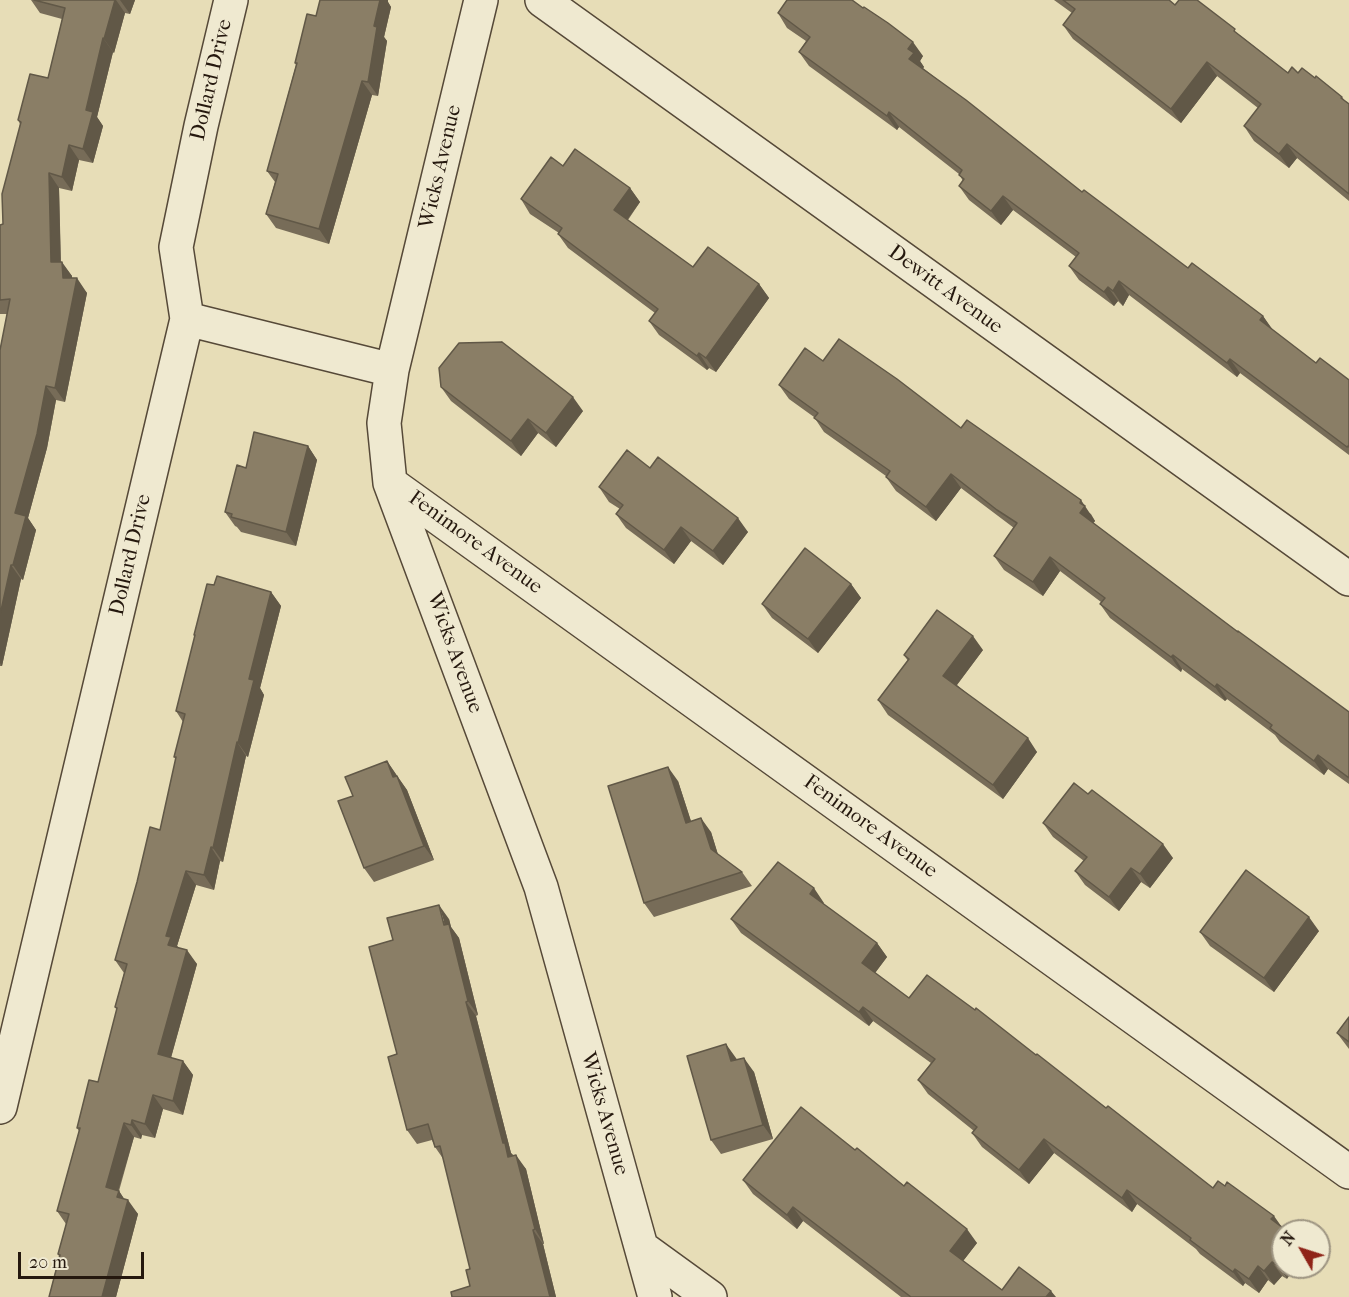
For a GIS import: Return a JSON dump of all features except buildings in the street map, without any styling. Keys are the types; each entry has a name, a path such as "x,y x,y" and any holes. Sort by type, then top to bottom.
{"street":[{"name":"Dollard Drive","path":"0,1107 187,319 176,247 201,126 231,0"},
{"name":"Wicks Avenue","path":"481,0 392,370 384,423 390,483 541,887 655,1297"},
{"name":"Dewitt Avenue","path":"542,0 1349,579"},
{"path":"187,319 392,370"},
{"name":"Fenimore Avenue","path":"390,483 1349,1172"},
{"path":"641,1247 710,1297"}]}
